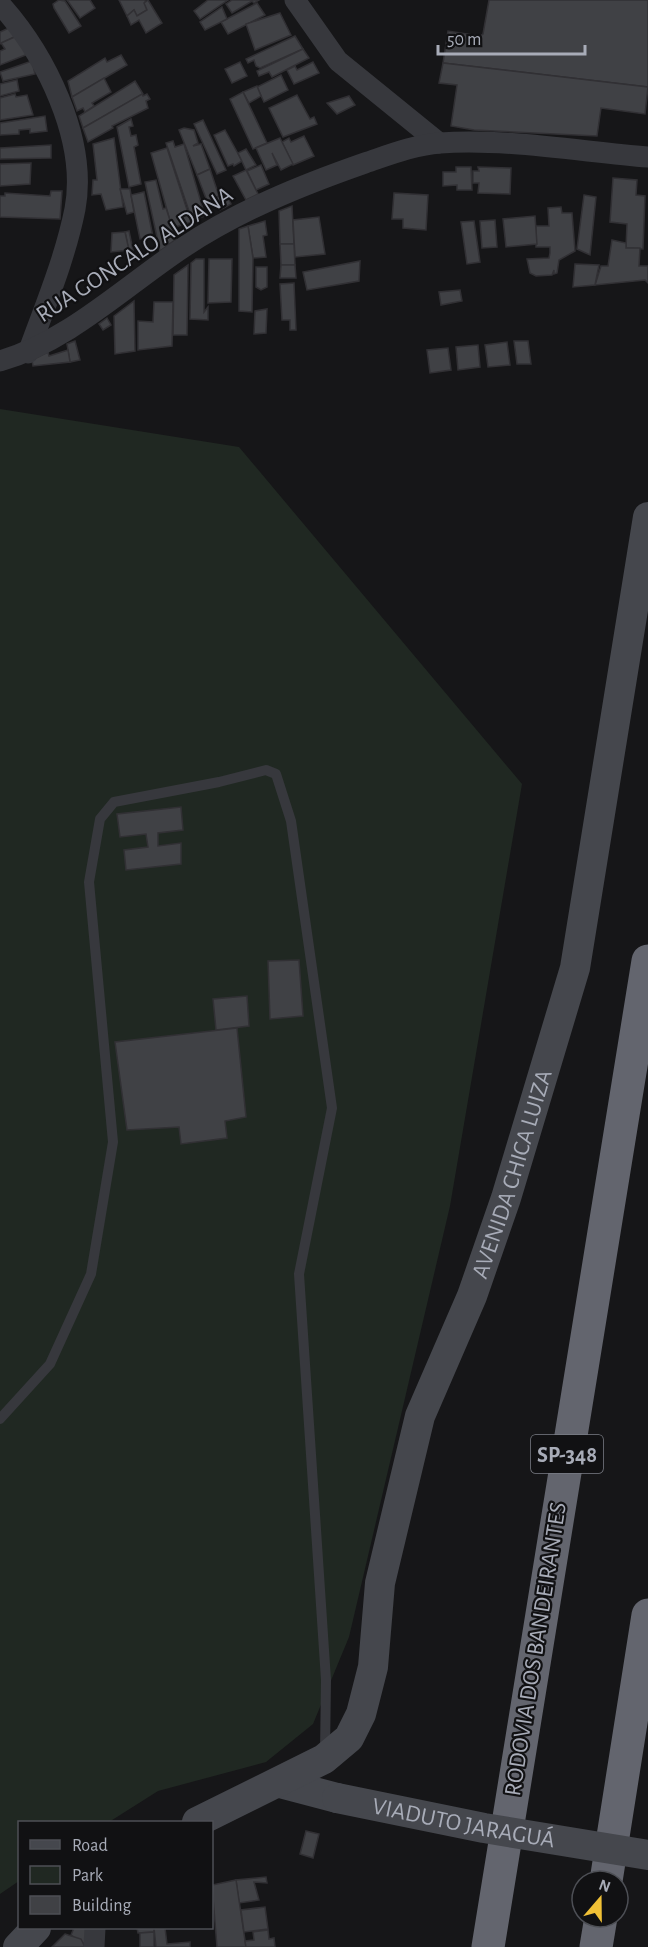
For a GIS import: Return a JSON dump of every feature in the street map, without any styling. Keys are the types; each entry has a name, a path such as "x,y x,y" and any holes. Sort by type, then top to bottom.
{"highway":[{"name":"RODOVIA DOS BANDEIRANTES","path":"488,1947 648,961"},
{"path":"608,1869 648,1615"},
{"path":"596,1947 598,1929"}],"main road":[{"name":"AVENIDA CHICA LUIZA","path":"199,1821 280,1783 324,1759 349,1738 367,1696 374,1655 380,1583 420,1416 472,1296 506,1198 570,988 592,879 648,517"},
{"name":"VIADUTO JARAGUÁ","path":"280,1783 337,1798 484,1828 648,1855"},
{"path":"18,1947 35,1929"}],"street":[{"path":"297,1 338,61 439,143"},
{"path":"0,4 19,25 48,72 70,133 75,169 75,207 63,259 28,353"},
{"name":"RUA GONCALO ALDANA","path":"0,361 28,353 112,299 185,246 259,204 321,178 393,154 439,143 502,145 648,157"},
{"path":"94,1947 95,1929"}],"lane":[{"path":"0,1419 50,1364 92,1274 113,1142 89,882 100,819 114,802 219,782 266,770 276,774 291,821 332,1108 299,1274 326,1680 324,1759"}],"green space":[{"path":"0,409 239,447 522,784 450,1206 349,1637 313,1724 266,1762 158,1791 111,1821 18,1821 18,1882 0,1894"}],"building":[{"path":"59,0 65,1 81,26 69,33 54,8 53,4"},
{"path":"67,0 90,0 95,8 80,18"},
{"path":"119,0 145,0 147,10 137,16 134,10 127,16"},
{"path":"148,0 162,23 146,33 139,20 131,25 127,16 134,10 137,16 147,10 144,3"},
{"path":"208,0 228,0 200,19 194,11"},
{"path":"232,0 259,0 254,3 252,1 232,13 226,4"},
{"path":"489,0 648,0 648,87 443,63 448,31 480,36 483,34"},
{"path":"257,3 265,15 228,34 221,22"},
{"path":"222,7 227,19 205,30 200,22"},
{"path":"280,13 291,35 255,50 246,24"},
{"path":"11,27 16,36 0,44 0,32"},
{"path":"19,35 28,54 0,65 0,51 5,49 1,43"},
{"path":"295,36 303,49 260,68 256,66 254,60 248,63 246,59"},
{"path":"303,49 309,58 272,77 269,72 259,76 257,71"},
{"path":"121,55 127,65 72,97 68,81 105,58 107,62"},
{"path":"32,61 35,74 3,81 0,72"},
{"path":"240,62 247,76 232,83 225,69"},
{"path":"313,62 319,73 294,84 287,70 295,66 297,70"},
{"path":"443,63 648,87 645,114 601,108 597,136 474,130 451,126 457,85 439,83"},
{"path":"281,75 288,90 264,102 257,87"},
{"path":"104,78 111,92 92,103 94,106 85,112 83,108 77,111 72,97"},
{"path":"17,80 19,91 0,96 0,84"},
{"path":"135,81 143,94 83,128 79,116"},
{"path":"257,86 261,96 249,103 243,92"},
{"path":"243,92 267,143 253,149 230,99"},
{"path":"15,94 16,97 27,95 33,115 0,120 0,98"},
{"path":"142,94 143,96 147,94 150,99 146,101 148,108 112,126 113,128 88,142 83,128"},
{"path":"297,95 310,119 314,117 317,124 283,137 269,108"},
{"path":"349,96 355,105 337,114 327,103"},
{"path":"45,116 47,131 30,133 30,129 19,130 19,134 0,135 0,123"},
{"path":"131,119 133,126 129,127 131,136 136,135 138,145 134,147 141,184 129,187 117,127"},
{"path":"203,120 226,170 217,174 194,124"},
{"path":"184,128 194,130 198,143 193,146 201,144 210,169 197,175 179,130"},
{"path":"225,130 242,161 234,166 233,164 228,166 214,135"},
{"path":"304,136 314,156 293,165 282,142 289,138 291,142"},
{"path":"114,138 123,207 106,210 101,194 92,195 93,180 97,180 93,144"},
{"path":"280,138 293,164 281,170 272,153 277,165 266,170 256,148"},
{"path":"173,141 175,147 184,144 205,216 192,220 166,143"},
{"path":"51,145 51,158 0,159 0,148"},
{"path":"167,148 191,222 172,228 151,153"},
{"path":"246,149 256,165 246,170 238,153"},
{"path":"31,163 30,184 0,186 0,164"},
{"path":"261,165 269,184 256,190 247,171"},
{"path":"456,167 471,167 472,190 457,190 457,185 443,186 443,172 456,172"},
{"path":"478,167 511,168 510,194 478,193 479,183 473,183 473,171 479,171"},
{"path":"210,169 219,196 207,201 197,175"},
{"path":"246,170 258,194 246,200 233,176"},
{"path":"613,178 637,180 636,195 645,196 643,249 626,248 627,224 610,222"},
{"path":"156,180 163,209 166,208 176,239 160,251 145,182"},
{"path":"120,189 130,189 134,212 127,214"},
{"path":"51,191 62,191 60,219 0,217 0,196 5,196 5,193 50,196"},
{"path":"144,192 153,237 140,239 131,195"},
{"path":"226,193 231,204 220,210 215,198"},
{"path":"394,193 428,195 426,230 403,228 403,219 392,219"},
{"path":"584,195 596,197 590,255 577,249"},
{"path":"292,206 294,244 280,244 279,211"},
{"path":"561,207 562,213 572,213 575,251 559,260 557,273 554,274 554,270 552,275 536,276 530,273 527,259 549,258 550,247 536,247 536,226 549,226 548,208"},
{"path":"535,216 537,244 506,247 503,219"},
{"path":"319,217 325,254 295,257 293,220"},
{"path":"495,220 497,247 482,248 480,221"},
{"path":"265,221 267,235 263,236 266,257 253,258 248,226"},
{"path":"474,221 480,262 467,264 461,222"},
{"path":"248,226 253,258 252,312 239,311 239,229"},
{"path":"129,231 134,255 130,257 125,232"},
{"path":"125,232 129,250 111,252 112,233"},
{"path":"612,240 626,243 626,248 640,248 639,266 648,266 648,283 645,280 595,285 601,266 608,266"},
{"path":"280,244 294,244 295,265 281,265"},
{"path":"196,259 204,259 204,312 208,307 208,320 190,319 191,263"},
{"path":"209,259 232,259 231,302 208,303"},
{"path":"360,261 359,281 307,290 303,272"},
{"path":"575,264 599,265 595,285 573,287"},
{"path":"188,265 187,335 173,335 174,275"},
{"path":"281,265 295,265 296,278 280,278"},
{"path":"256,267 267,267 267,287 261,290 256,287"},
{"path":"294,283 296,330 290,330 290,320 282,320 280,284"},
{"path":"460,290 462,301 441,305 439,292"},
{"path":"134,301 135,351 115,354 114,316"},
{"path":"154,302 173,302 172,346 138,350 138,321 153,322"},
{"path":"267,309 266,333 254,334 255,311"},
{"path":"107,318 111,325 103,330 99,324"},
{"path":"75,341 80,360 70,362 67,344"},
{"path":"514,341 528,341 531,364 517,364"},
{"path":"507,342 510,365 488,367 485,345"},
{"path":"478,345 480,367 458,370 456,347"},
{"path":"448,348 451,370 430,373 427,350"},
{"path":"68,350 70,362 33,366 32,360 48,352 49,356"},
{"path":"181,807 183,830 158,833 158,846 181,843 181,864 126,870 124,850 148,847 146,834 120,837 117,814"},
{"path":"299,960 303,1016 270,1019 268,961"},
{"path":"247,996 249,1026 216,1030 213,999"},
{"path":"237,1028 246,1117 225,1121 227,1138 181,1144 179,1127 127,1130 115,1042"},
{"path":"306,1831 319,1834 313,1858 300,1854"},
{"path":"266,1877 267,1883 254,1882 259,1900 239,1903 236,1880"},
{"path":"236,1880 246,1947 217,1947 213,1885"},
{"path":"265,1907 268,1929 244,1932 241,1910"},
{"path":"74,1929 90,1929 84,1944 71,1935"},
{"path":"137,1929 154,1929 154,1932 138,1933"},
{"path":"154,1929 165,1929 167,1944 190,1942 190,1947 156,1947"},
{"path":"268,1930 269,1939 274,1938 275,1947 246,1947 245,1941 254,1940 253,1932"},
{"path":"154,1932 154,1947 140,1947 140,1933"},
{"path":"65,1934 81,1939 85,1947 52,1947"}]}
